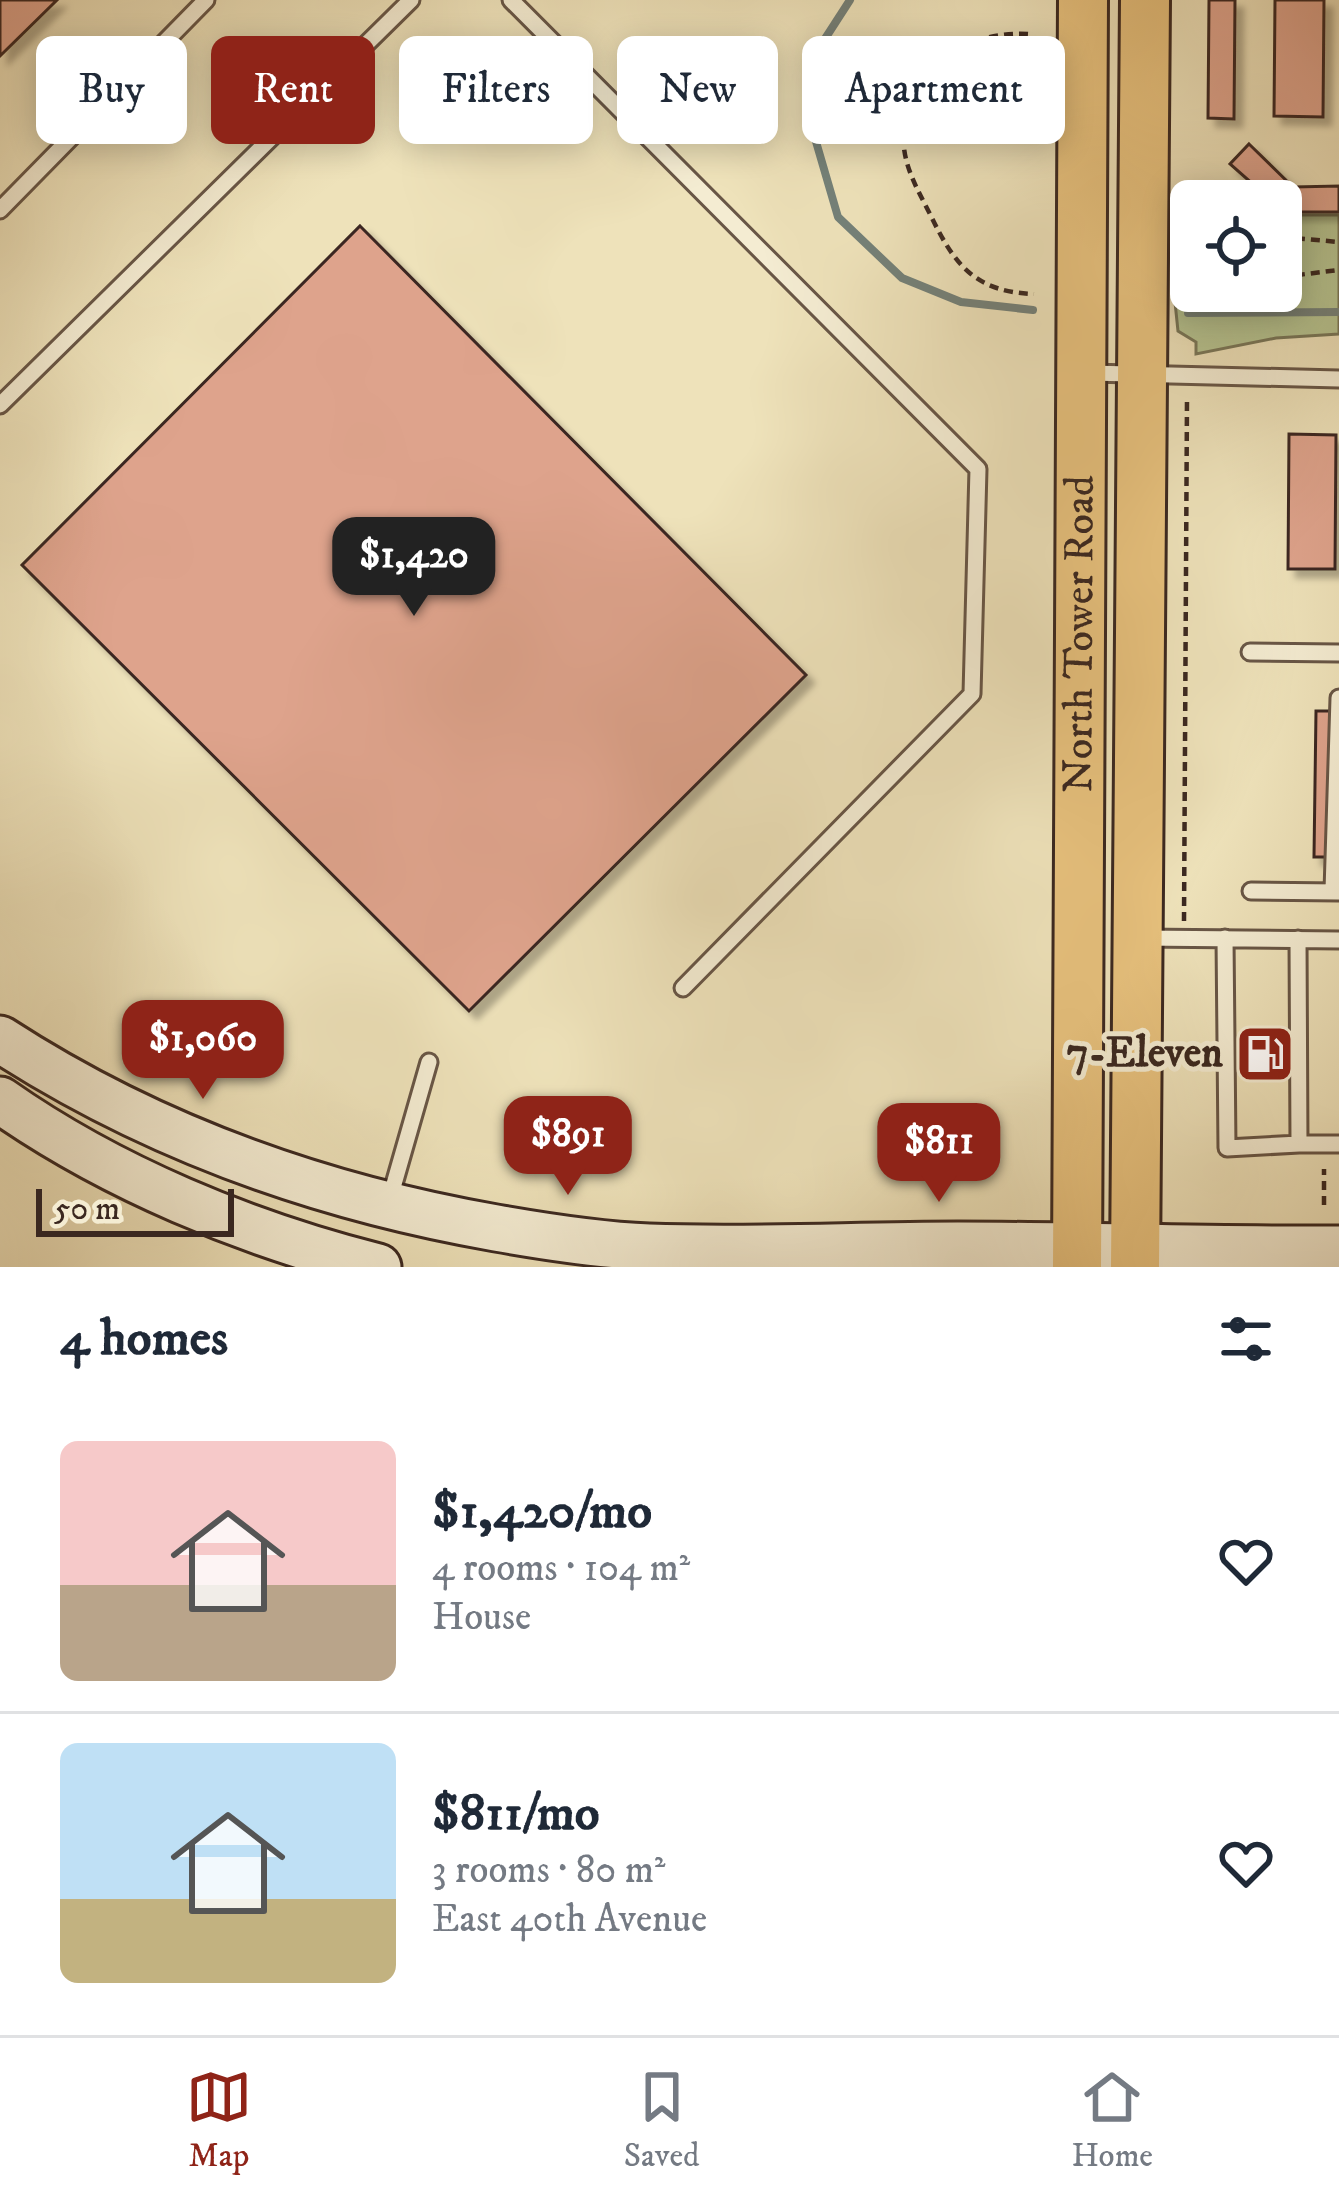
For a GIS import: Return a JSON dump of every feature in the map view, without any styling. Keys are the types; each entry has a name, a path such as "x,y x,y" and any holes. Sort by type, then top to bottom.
{"main road":[{"name":"North Tower Road","path":"1078,1257 1083,0"},
{"name":"North Tower Road","path":"1135,1257 1145,0"},
{"path":"0,1039 150,1124 233,1159 388,1205 549,1237 648,1247 1078,1257 1339,1249"},
{"path":"0,1100 68,1142 188,1202 378,1267"}],"lane":[{"path":"0,210 206,0"},
{"path":"0,405 411,0"},
{"path":"511,0 979,469 972,694 683,988"},
{"path":"1083,374 1339,379"},
{"path":"1250,652 1339,652"},
{"path":"1251,891 1336,891 1339,698"},
{"path":"1138,938 1339,940"},
{"path":"1225,938 1227,1148 1339,1144"},
{"path":"1298,939 1299,1144"},
{"path":"388,1205 429,1063"}],"path":[{"path":"1028,34 1002,32 980,37 937,61 914,92 904,149 939,233 962,267 994,288 1034,294"},
{"path":"1302,239 1339,242"},
{"path":"1302,274 1339,269"},
{"path":"1184,912 1187,396"},
{"path":"1324,1169 1324,1205"}],"green space":[{"path":"1302,215 1339,215 1339,334 1276,338 1196,354 1196,342 1178,331 1176,312 1302,312"}],"building":[{"path":"0,0 57,0 0,56"},
{"path":"1209,0 1235,0 1234,119 1208,118"},
{"path":"1275,0 1324,0 1323,117 1274,116"},
{"path":"1249,144 1286,180 1248,180 1230,164"},
{"path":"1339,186 1339,212 1302,212 1302,187"},
{"path":"360,226 806,675 469,1011 22,565"},
{"path":"1289,434 1336,435 1335,569 1288,569"},
{"path":"1316,711 1339,711 1339,857 1314,857"}],"waterway":[{"path":"850,0 819,48 812,128 838,217 902,278 961,302 1033,310"},
{"path":"1188,313 1339,312"}],"place":[{"name":"7-Eleven","path":"1265,1054"}]}
